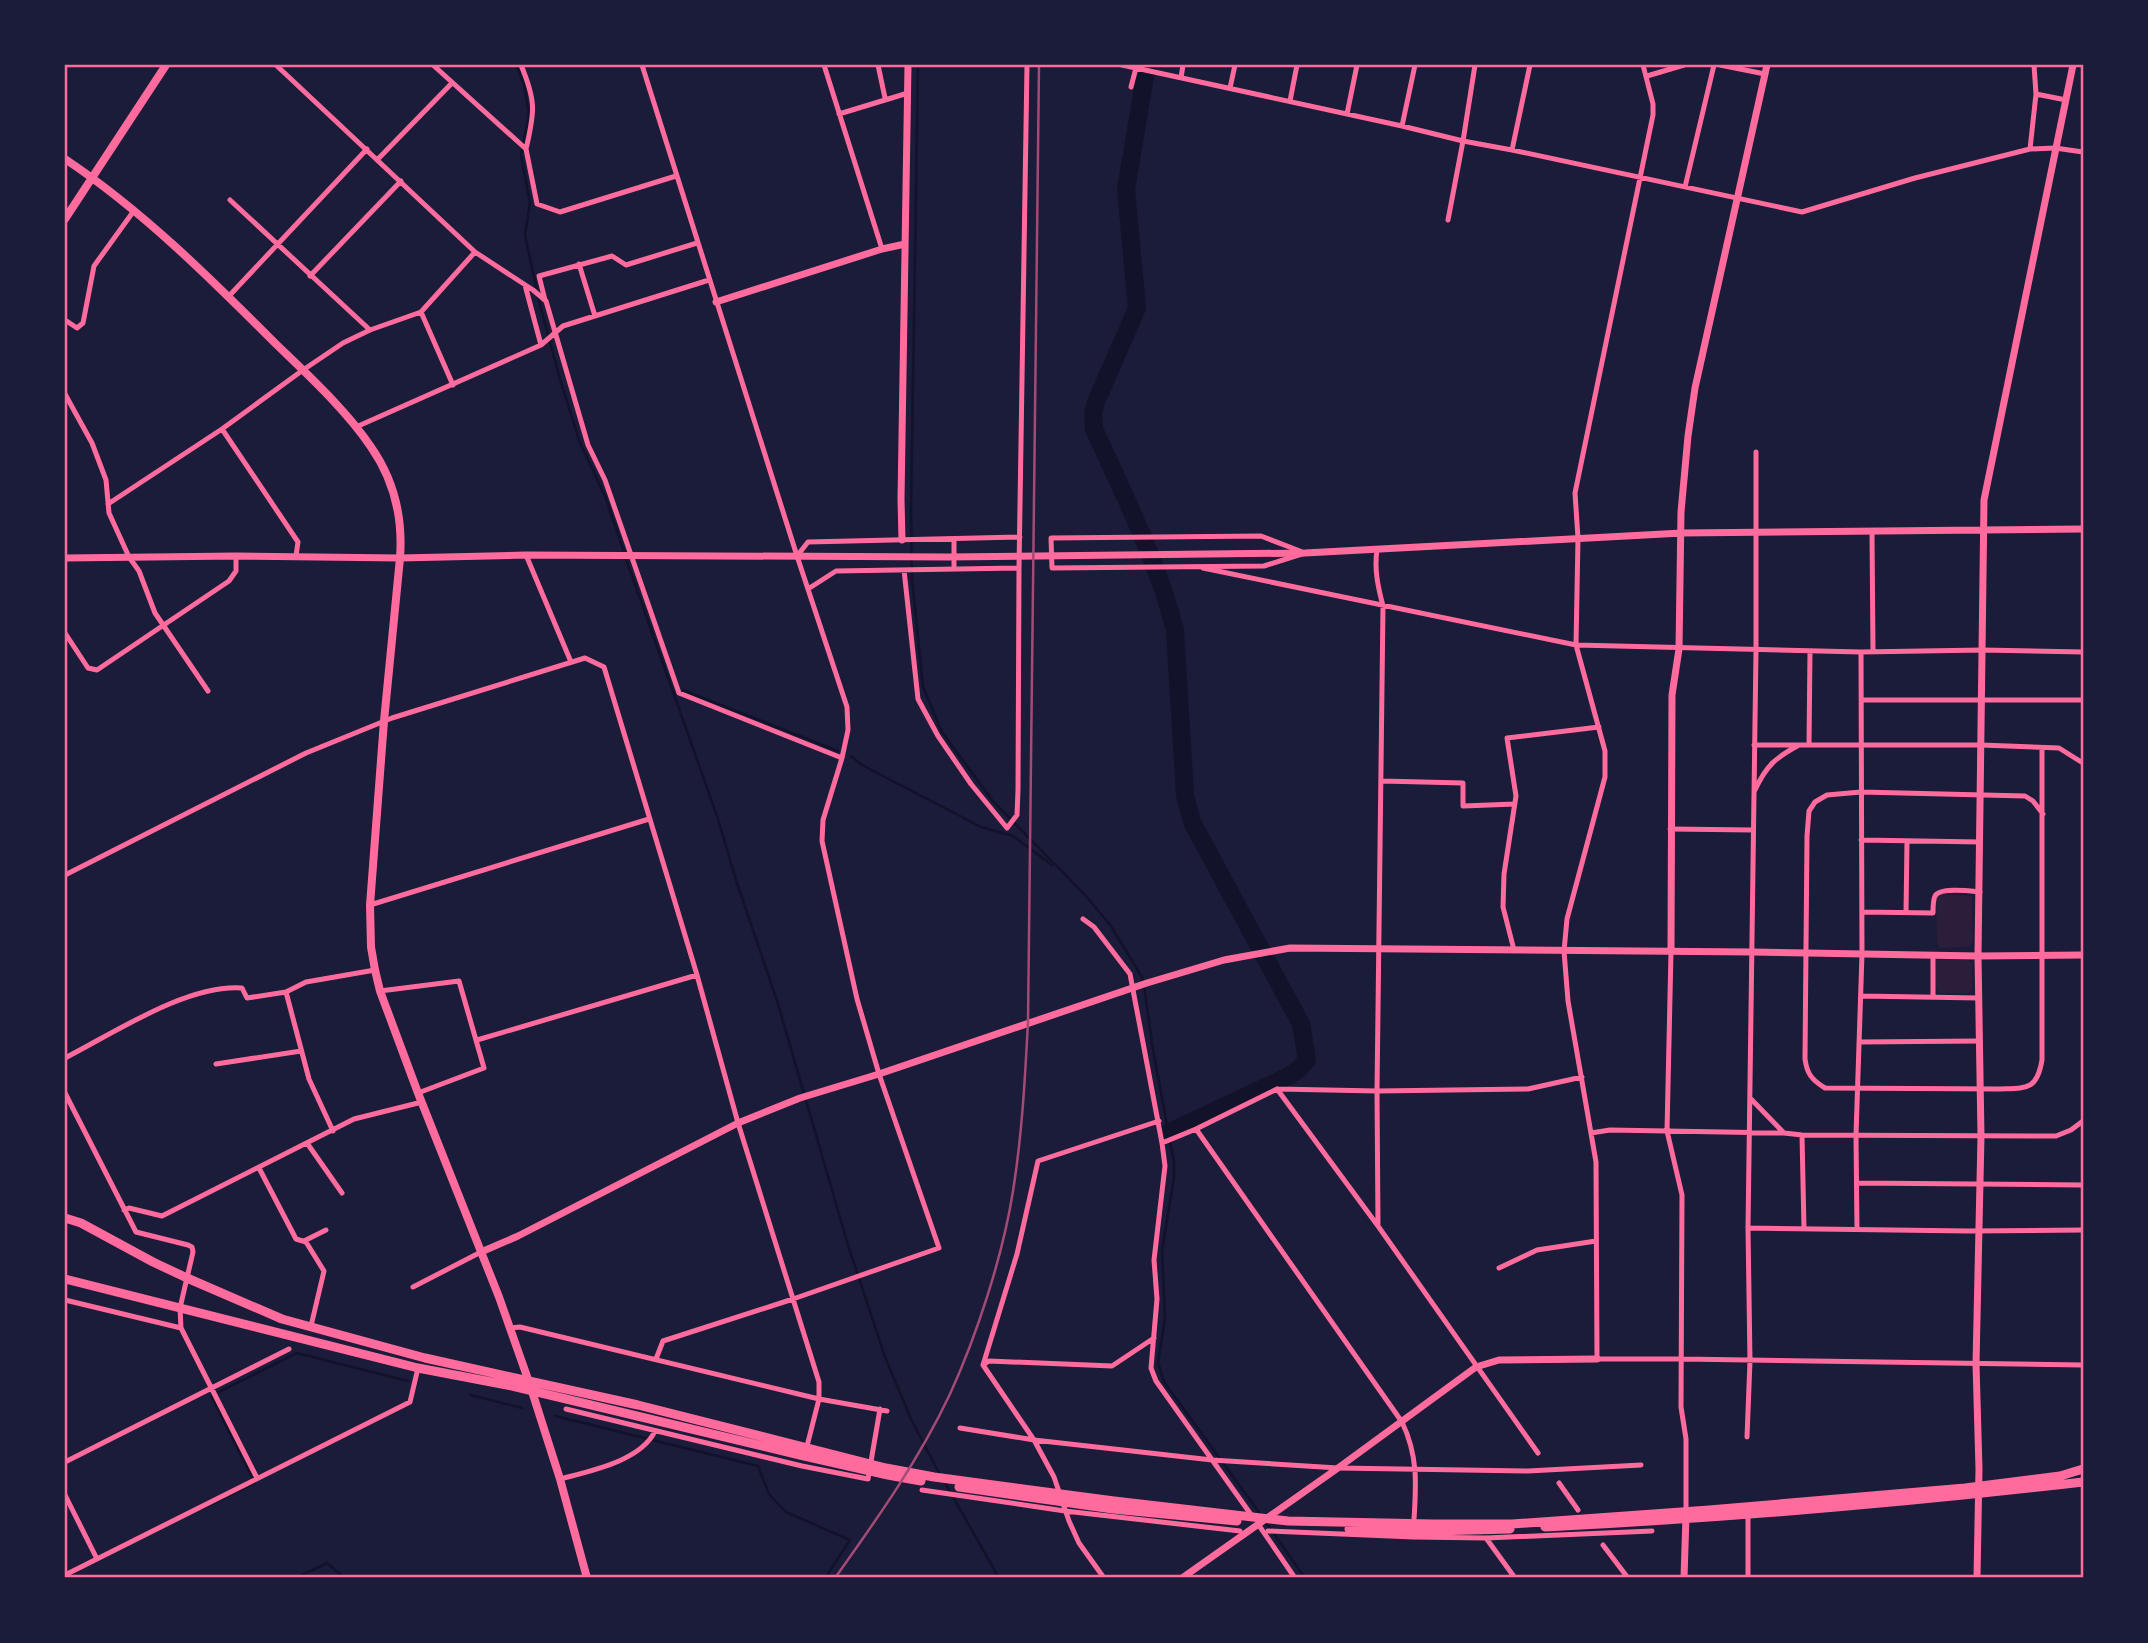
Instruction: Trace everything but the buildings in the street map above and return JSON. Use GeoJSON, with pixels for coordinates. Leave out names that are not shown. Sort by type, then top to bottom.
{"type":"FeatureCollection","features":[{"type":"Feature","properties":{"kind":"main road"},"geometry":{"type":"LineString","coordinates":[[65,219],[166,65]]}},
{"type":"Feature","properties":{"kind":"main road"},"geometry":{"type":"LineString","coordinates":[[65,159],[92,177],[134,212],[229,296],[303,370],[372,448],[399,509],[402,536],[370,905],[371,947],[375,970],[380,991],[510,1328],[560,1479],[587,1578]]}},
{"type":"Feature","properties":{"kind":"main road"},"geometry":{"type":"LineString","coordinates":[[65,1219],[81,1223],[153,1262],[282,1319],[530,1386],[637,1410],[888,1475],[1113,1508],[1288,1527],[1483,1531],[2083,1482]]}},
{"type":"Feature","properties":{"kind":"main road"},"geometry":{"type":"LineString","coordinates":[[65,1279],[418,1368],[530,1386]]}},
{"type":"Feature","properties":{"kind":"main road"},"geometry":{"type":"LineString","coordinates":[[1979,1490],[2060,1476],[2083,1469]]}},
{"type":"Feature","properties":{"kind":"street"},"geometry":{"type":"LineString","coordinates":[[276,65],[475,252],[543,299]]}},
{"type":"Feature","properties":{"kind":"street"},"geometry":{"type":"LineString","coordinates":[[433,65],[526,149]]}},
{"type":"Feature","properties":{"kind":"street"},"geometry":{"type":"LineString","coordinates":[[521,65],[532,90],[534,117],[526,149],[537,204],[560,212],[677,176]]}},
{"type":"Feature","properties":{"kind":"street"},"geometry":{"type":"LineString","coordinates":[[645,65],[709,280],[847,707],[848,730],[823,820],[822,841],[857,999],[879,1074],[939,1248],[663,1341],[656,1359]]}},
{"type":"Feature","properties":{"kind":"street"},"geometry":{"type":"LineString","coordinates":[[824,65],[882,249]]}},
{"type":"Feature","properties":{"kind":"street"},"geometry":{"type":"LineString","coordinates":[[878,65],[885,98]]}},
{"type":"Feature","properties":{"kind":"street"},"geometry":{"type":"LineString","coordinates":[[903,540],[901,499],[908,65]]}},
{"type":"Feature","properties":{"kind":"street"},"geometry":{"type":"LineString","coordinates":[[904,570],[918,699],[937,736],[1007,828],[1017,815],[1027,65]]}},
{"type":"Feature","properties":{"kind":"street"},"geometry":{"type":"LineString","coordinates":[[1122,65],[1802,212],[1915,178],[2029,149],[2055,148],[2083,152]]}},
{"type":"Feature","properties":{"kind":"street"},"geometry":{"type":"LineString","coordinates":[[1181,78],[1183,65]]}},
{"type":"Feature","properties":{"kind":"street"},"geometry":{"type":"LineString","coordinates":[[1230,88],[1236,65]]}},
{"type":"Feature","properties":{"kind":"street"},"geometry":{"type":"LineString","coordinates":[[1290,101],[1297,65]]}},
{"type":"Feature","properties":{"kind":"street"},"geometry":{"type":"LineString","coordinates":[[1347,114],[1357,65]]}},
{"type":"Feature","properties":{"kind":"street"},"geometry":{"type":"LineString","coordinates":[[1402,126],[1415,65]]}},
{"type":"Feature","properties":{"kind":"street"},"geometry":{"type":"LineString","coordinates":[[1447,220],[1464,141],[1475,65]]}},
{"type":"Feature","properties":{"kind":"street"},"geometry":{"type":"LineString","coordinates":[[1512,150],[1530,65]]}},
{"type":"Feature","properties":{"kind":"street"},"geometry":{"type":"LineString","coordinates":[[1597,1359],[1596,1162],[1568,1001],[1564,951],[1567,919],[1605,777],[1605,751],[1576,645],[1575,493],[1653,115],[1653,104],[1643,65]]}},
{"type":"Feature","properties":{"kind":"street"},"geometry":{"type":"LineString","coordinates":[[1647,76],[1684,65]]}},
{"type":"Feature","properties":{"kind":"street"},"geometry":{"type":"LineString","coordinates":[[1685,187],[1717,65],[1765,74]]}},
{"type":"Feature","properties":{"kind":"street"},"geometry":{"type":"LineString","coordinates":[[1684,1578],[1686,1439],[1681,1407],[1682,1195],[1667,1131],[1672,695],[1679,649],[1681,512],[1695,388],[1768,65]]}},
{"type":"Feature","properties":{"kind":"street"},"geometry":{"type":"LineString","coordinates":[[2029,149],[2036,94],[2034,65]]}},
{"type":"Feature","properties":{"kind":"street"},"geometry":{"type":"LineString","coordinates":[[1977,1578],[1982,529],[1990,462],[2073,65]]}},
{"type":"Feature","properties":{"kind":"street"},"geometry":{"type":"LineString","coordinates":[[1131,87],[1136,68]]}},
{"type":"Feature","properties":{"kind":"street"},"geometry":{"type":"LineString","coordinates":[[378,159],[452,83]]}},
{"type":"Feature","properties":{"kind":"street"},"geometry":{"type":"LineString","coordinates":[[839,114],[908,93]]}},
{"type":"Feature","properties":{"kind":"street"},"geometry":{"type":"LineString","coordinates":[[2036,94],[2066,100]]}},
{"type":"Feature","properties":{"kind":"street"},"geometry":{"type":"LineString","coordinates":[[229,296],[367,149]]}},
{"type":"Feature","properties":{"kind":"street"},"geometry":{"type":"LineString","coordinates":[[310,276],[401,181]]}},
{"type":"Feature","properties":{"kind":"street"},"geometry":{"type":"LineString","coordinates":[[230,200],[370,330]]}},
{"type":"Feature","properties":{"kind":"street"},"geometry":{"type":"LineString","coordinates":[[65,320],[77,328],[83,323],[94,266],[134,212]]}},
{"type":"Feature","properties":{"kind":"street"},"geometry":{"type":"LineString","coordinates":[[698,243],[626,265],[612,256],[539,275],[553,336],[588,445],[605,480],[679,693],[842,758]]}},
{"type":"Feature","properties":{"kind":"street"},"geometry":{"type":"LineString","coordinates":[[716,302],[905,244]]}},
{"type":"Feature","properties":{"kind":"street"},"geometry":{"type":"LineString","coordinates":[[107,504],[222,429],[343,343],[370,330],[421,312],[475,252]]}},
{"type":"Feature","properties":{"kind":"street"},"geometry":{"type":"LineString","coordinates":[[579,264],[595,316]]}},
{"type":"Feature","properties":{"kind":"street"},"geometry":{"type":"LineString","coordinates":[[356,427],[543,343],[563,326],[709,280]]}},
{"type":"Feature","properties":{"kind":"street"},"geometry":{"type":"LineString","coordinates":[[525,285],[543,343]]}},
{"type":"Feature","properties":{"kind":"street"},"geometry":{"type":"LineString","coordinates":[[421,312],[453,385]]}},
{"type":"Feature","properties":{"kind":"street"},"geometry":{"type":"LineString","coordinates":[[65,394],[92,443],[106,480],[109,513],[129,557],[162,625],[208,691]]}},
{"type":"Feature","properties":{"kind":"street"},"geometry":{"type":"LineString","coordinates":[[222,429],[298,542],[296,556]]}},
{"type":"Feature","properties":{"kind":"street"},"geometry":{"type":"LineString","coordinates":[[1747,1437],[1750,1361],[1748,1228],[1756,452]]}},
{"type":"Feature","properties":{"kind":"street"},"geometry":{"type":"LineString","coordinates":[[65,558],[400,558],[526,555],[948,557],[1305,553],[1682,534],[2083,529]]}},
{"type":"Feature","properties":{"kind":"street"},"geometry":{"type":"LineString","coordinates":[[1872,532],[1873,652]]}},
{"type":"Feature","properties":{"kind":"street"},"geometry":{"type":"LineString","coordinates":[[1261,536],[1305,553],[1264,566],[1052,568],[1051,538],[1261,536]]}},
{"type":"Feature","properties":{"kind":"street"},"geometry":{"type":"LineString","coordinates":[[797,556],[808,542],[1020,537]]}},
{"type":"Feature","properties":{"kind":"street"},"geometry":{"type":"LineString","coordinates":[[954,538],[954,569]]}},
{"type":"Feature","properties":{"kind":"street"},"geometry":{"type":"LineString","coordinates":[[1377,550],[1375,563],[1383,606],[1378,1226]]}},
{"type":"Feature","properties":{"kind":"street"},"geometry":{"type":"LineString","coordinates":[[526,555],[571,662]]}},
{"type":"Feature","properties":{"kind":"street"},"geometry":{"type":"LineString","coordinates":[[65,633],[88,668],[97,670],[229,581],[236,570],[236,556]]}},
{"type":"Feature","properties":{"kind":"street"},"geometry":{"type":"LineString","coordinates":[[808,589],[836,571],[1019,568]]}},
{"type":"Feature","properties":{"kind":"street"},"geometry":{"type":"LineString","coordinates":[[1203,568],[1576,645],[1861,652],[2083,652]]}},
{"type":"Feature","properties":{"kind":"street"},"geometry":{"type":"LineString","coordinates":[[1809,745],[1810,651]]}},
{"type":"Feature","properties":{"kind":"street"},"geometry":{"type":"LineString","coordinates":[[1857,1230],[1856,1135],[1862,954],[1861,652]]}},
{"type":"Feature","properties":{"kind":"street"},"geometry":{"type":"LineString","coordinates":[[65,875],[306,753],[384,721],[585,658],[604,667],[697,975],[738,1123],[819,1382],[819,1399],[802,1466]]}},
{"type":"Feature","properties":{"kind":"street"},"geometry":{"type":"LineString","coordinates":[[1861,700],[2083,700]]}},
{"type":"Feature","properties":{"kind":"street"},"geometry":{"type":"LineString","coordinates":[[1514,950],[1503,907],[1504,874],[1516,796],[1507,738],[1599,727]]}},
{"type":"Feature","properties":{"kind":"street"},"geometry":{"type":"LineString","coordinates":[[1754,745],[1982,745],[2059,748],[2083,762]]}},
{"type":"Feature","properties":{"kind":"street"},"geometry":{"type":"LineString","coordinates":[[1753,793],[1764,771],[1779,755],[1799,745]]}},
{"type":"Feature","properties":{"kind":"street"},"geometry":{"type":"LineString","coordinates":[[2042,748],[2043,814],[2042,1060],[2039,1076],[2033,1084],[2020,1088],[1825,1088],[1812,1080],[1806,1070],[1807,836],[1809,811],[1815,802],[1827,795],[1861,792],[2025,796],[2033,801],[2043,814]]}},
{"type":"Feature","properties":{"kind":"street"},"geometry":{"type":"LineString","coordinates":[[1382,781],[1463,783],[1463,806],[1515,804]]}},
{"type":"Feature","properties":{"kind":"street"},"geometry":{"type":"LineString","coordinates":[[370,905],[649,818]]}},
{"type":"Feature","properties":{"kind":"street"},"geometry":{"type":"LineString","coordinates":[[1670,829],[1753,830]]}},
{"type":"Feature","properties":{"kind":"street"},"geometry":{"type":"LineString","coordinates":[[1861,840],[1980,842]]}},
{"type":"Feature","properties":{"kind":"street"},"geometry":{"type":"LineString","coordinates":[[1906,913],[1907,841]]}},
{"type":"Feature","properties":{"kind":"street"},"geometry":{"type":"LineString","coordinates":[[1862,912],[1933,913],[1934,897],[1938,892],[1980,892]]}},
{"type":"Feature","properties":{"kind":"street"},"geometry":{"type":"LineString","coordinates":[[1083,919],[1094,927],[1125,965],[1136,986],[1164,1142],[1165,1166],[1154,1260],[1157,1300],[1151,1368],[1156,1381],[1295,1578]]}},
{"type":"Feature","properties":{"kind":"street"},"geometry":{"type":"LineString","coordinates":[[413,1287],[738,1123],[800,1098],[879,1074],[1147,982],[1254,954],[1290,948],[1380,948],[2083,955]]}},
{"type":"Feature","properties":{"kind":"street"},"geometry":{"type":"LineString","coordinates":[[1933,955],[1933,997]]}},
{"type":"Feature","properties":{"kind":"street"},"geometry":{"type":"LineString","coordinates":[[65,1058],[187,997],[227,986],[243,988],[247,998],[286,992],[306,982],[375,970]]}},
{"type":"Feature","properties":{"kind":"street"},"geometry":{"type":"LineString","coordinates":[[477,1040],[697,975]]}},
{"type":"Feature","properties":{"kind":"street"},"geometry":{"type":"LineString","coordinates":[[124,1210],[129,1208],[162,1216],[354,1119],[420,1097],[484,1068],[459,981],[380,991]]}},
{"type":"Feature","properties":{"kind":"street"},"geometry":{"type":"LineString","coordinates":[[286,992],[309,1079],[333,1130]]}},
{"type":"Feature","properties":{"kind":"street"},"geometry":{"type":"LineString","coordinates":[[1861,996],[1979,998]]}},
{"type":"Feature","properties":{"kind":"street"},"geometry":{"type":"LineString","coordinates":[[1859,1042],[1979,1041]]}},
{"type":"Feature","properties":{"kind":"street"},"geometry":{"type":"LineString","coordinates":[[216,1064],[301,1051]]}},
{"type":"Feature","properties":{"kind":"street"},"geometry":{"type":"LineString","coordinates":[[1164,1142],[1278,1089],[1528,1089],[1582,1077]]}},
{"type":"Feature","properties":{"kind":"street"},"geometry":{"type":"LineString","coordinates":[[1278,1089],[1538,1453]]}},
{"type":"Feature","properties":{"kind":"street"},"geometry":{"type":"LineString","coordinates":[[65,1093],[136,1232],[192,1247],[180,1308],[181,1328],[257,1478]]}},
{"type":"Feature","properties":{"kind":"street"},"geometry":{"type":"LineString","coordinates":[[1751,1099],[1784,1133]]}},
{"type":"Feature","properties":{"kind":"street"},"geometry":{"type":"LineString","coordinates":[[983,1365],[1017,1254],[1038,1161],[1159,1121]]}},
{"type":"Feature","properties":{"kind":"street"},"geometry":{"type":"LineString","coordinates":[[1591,1133],[1610,1130],[1802,1135],[2056,1136],[2083,1121]]}},
{"type":"Feature","properties":{"kind":"street"},"geometry":{"type":"LineString","coordinates":[[1196,1129],[1402,1422],[1411,1441],[1416,1470],[1413,1537]]}},
{"type":"Feature","properties":{"kind":"street"},"geometry":{"type":"LineString","coordinates":[[1802,1135],[1804,1229]]}},
{"type":"Feature","properties":{"kind":"street"},"geometry":{"type":"LineString","coordinates":[[307,1143],[342,1193]]}},
{"type":"Feature","properties":{"kind":"street"},"geometry":{"type":"LineString","coordinates":[[259,1168],[296,1238],[304,1241],[324,1272],[311,1326]]}},
{"type":"Feature","properties":{"kind":"street"},"geometry":{"type":"LineString","coordinates":[[1857,1183],[2083,1185]]}},
{"type":"Feature","properties":{"kind":"street"},"geometry":{"type":"LineString","coordinates":[[1748,1228],[2083,1230]]}},
{"type":"Feature","properties":{"kind":"street"},"geometry":{"type":"LineString","coordinates":[[304,1241],[326,1230]]}},
{"type":"Feature","properties":{"kind":"street"},"geometry":{"type":"LineString","coordinates":[[1499,1268],[1537,1250],[1596,1241]]}},
{"type":"Feature","properties":{"kind":"street"},"geometry":{"type":"LineString","coordinates":[[65,1300],[181,1328]]}},
{"type":"Feature","properties":{"kind":"street"},"geometry":{"type":"LineString","coordinates":[[510,1328],[520,1327],[819,1399],[887,1411]]}},
{"type":"Feature","properties":{"kind":"street"},"geometry":{"type":"LineString","coordinates":[[983,1365],[989,1361],[1112,1366],[1154,1338]]}},
{"type":"Feature","properties":{"kind":"street"},"geometry":{"type":"LineString","coordinates":[[65,1462],[289,1349]]}},
{"type":"Feature","properties":{"kind":"street"},"geometry":{"type":"LineString","coordinates":[[1182,1578],[1476,1367],[1499,1360],[1682,1359],[2083,1365]]}},
{"type":"Feature","properties":{"kind":"street"},"geometry":{"type":"LineString","coordinates":[[983,1365],[1034,1440],[1054,1477],[1079,1542],[1104,1578]]}},
{"type":"Feature","properties":{"kind":"street"},"geometry":{"type":"LineString","coordinates":[[65,1576],[410,1402],[418,1368]]}},
{"type":"Feature","properties":{"kind":"street"},"geometry":{"type":"LineString","coordinates":[[566,1409],[802,1466],[868,1479],[880,1409]]}},
{"type":"Feature","properties":{"kind":"street"},"geometry":{"type":"LineString","coordinates":[[960,1428],[1034,1440],[1212,1460],[1338,1468],[1528,1471],[1641,1465]]}},
{"type":"Feature","properties":{"kind":"street"},"geometry":{"type":"LineString","coordinates":[[560,1479],[626,1458],[647,1443],[655,1431]]}},
{"type":"Feature","properties":{"kind":"street"},"geometry":{"type":"LineString","coordinates":[[1559,1483],[1578,1510]]}},
{"type":"Feature","properties":{"kind":"street"},"geometry":{"type":"LineString","coordinates":[[922,1490],[1065,1511],[1240,1531]]}},
{"type":"Feature","properties":{"kind":"street"},"geometry":{"type":"LineString","coordinates":[[65,1495],[97,1559]]}},
{"type":"Feature","properties":{"kind":"street"},"geometry":{"type":"LineString","coordinates":[[1748,1510],[1748,1578]]}},
{"type":"Feature","properties":{"kind":"street"},"geometry":{"type":"LineString","coordinates":[[1268,1531],[1486,1538],[1652,1531]]}},
{"type":"Feature","properties":{"kind":"street"},"geometry":{"type":"LineString","coordinates":[[1486,1538],[1515,1578]]}},
{"type":"Feature","properties":{"kind":"street"},"geometry":{"type":"LineString","coordinates":[[1603,1545],[1628,1578]]}},
{"type":"Feature","properties":{"kind":"shaded area"},"geometry":{"type":"Polygon","coordinates":[[[1942,894],[1972,896],[1973,942],[1968,947],[1940,948],[1937,943],[1936,898],[1942,894]]]}},
{"type":"Feature","properties":{"kind":"shaded area"},"geometry":{"type":"Polygon","coordinates":[[[1966,959],[1972,963],[1972,990],[1967,994],[1939,993],[1935,988],[1936,960],[1966,959]]]}},
{"type":"Feature","properties":{"kind":"waterway"},"geometry":{"type":"LineString","coordinates":[[516,65],[524,84],[529,115],[521,155],[530,203],[525,235],[537,291]]}},
{"type":"Feature","properties":{"kind":"waterway"},"geometry":{"type":"LineString","coordinates":[[918,65],[911,509],[912,579],[923,687],[942,732],[992,800],[1085,895],[1111,926],[1143,979],[1174,1162],[1162,1251],[1165,1318],[1158,1363],[1164,1382],[1261,1515]]}},
{"type":"Feature","properties":{"kind":"waterway"},"geometry":{"type":"LineString","coordinates":[[1147,65],[1126,189],[1137,308],[1096,402],[1093,413],[1094,429],[1150,553],[1175,630],[1185,795],[1192,822],[1301,1024],[1307,1060],[1289,1076],[1168,1133]]}},
{"type":"Feature","properties":{"kind":"waterway"},"geometry":{"type":"LineString","coordinates":[[538,297],[580,443],[605,496],[624,552]]}},
{"type":"Feature","properties":{"kind":"waterway"},"geometry":{"type":"LineString","coordinates":[[626,559],[718,819],[778,1004],[848,1245],[885,1357],[911,1419],[940,1475]]}},
{"type":"Feature","properties":{"kind":"waterway"},"geometry":{"type":"LineString","coordinates":[[683,690],[838,751]]}},
{"type":"Feature","properties":{"kind":"waterway"},"geometry":{"type":"LineString","coordinates":[[851,756],[862,765],[981,827],[1013,836],[1052,865]]}},
{"type":"Feature","properties":{"kind":"waterway"},"geometry":{"type":"LineString","coordinates":[[202,1509],[255,1483],[211,1396],[297,1353],[408,1381]]}},
{"type":"Feature","properties":{"kind":"waterway"},"geometry":{"type":"LineString","coordinates":[[471,1395],[522,1408]]}},
{"type":"Feature","properties":{"kind":"waterway"},"geometry":{"type":"LineString","coordinates":[[555,1416],[758,1466],[769,1494],[786,1512],[850,1540],[825,1578]]}},
{"type":"Feature","properties":{"kind":"waterway"},"geometry":{"type":"LineString","coordinates":[[944,1481],[999,1578]]}},
{"type":"Feature","properties":{"kind":"waterway"},"geometry":{"type":"LineString","coordinates":[[1265,1521],[1305,1578]]}},
{"type":"Feature","properties":{"kind":"waterway"},"geometry":{"type":"LineString","coordinates":[[296,1578],[327,1563],[345,1578]]}},
{"type":"Feature","properties":{"kind":"waterway"},"geometry":{"type":"LineString","coordinates":[[65,1578],[77,1572]]}},
{"type":"Feature","properties":{"kind":"railway"},"geometry":{"type":"LineString","coordinates":[[835,1578],[911,1466],[950,1394],[970,1346],[996,1268],[1009,1216],[1016,1170],[1028,1022],[1039,65]]}}]}
